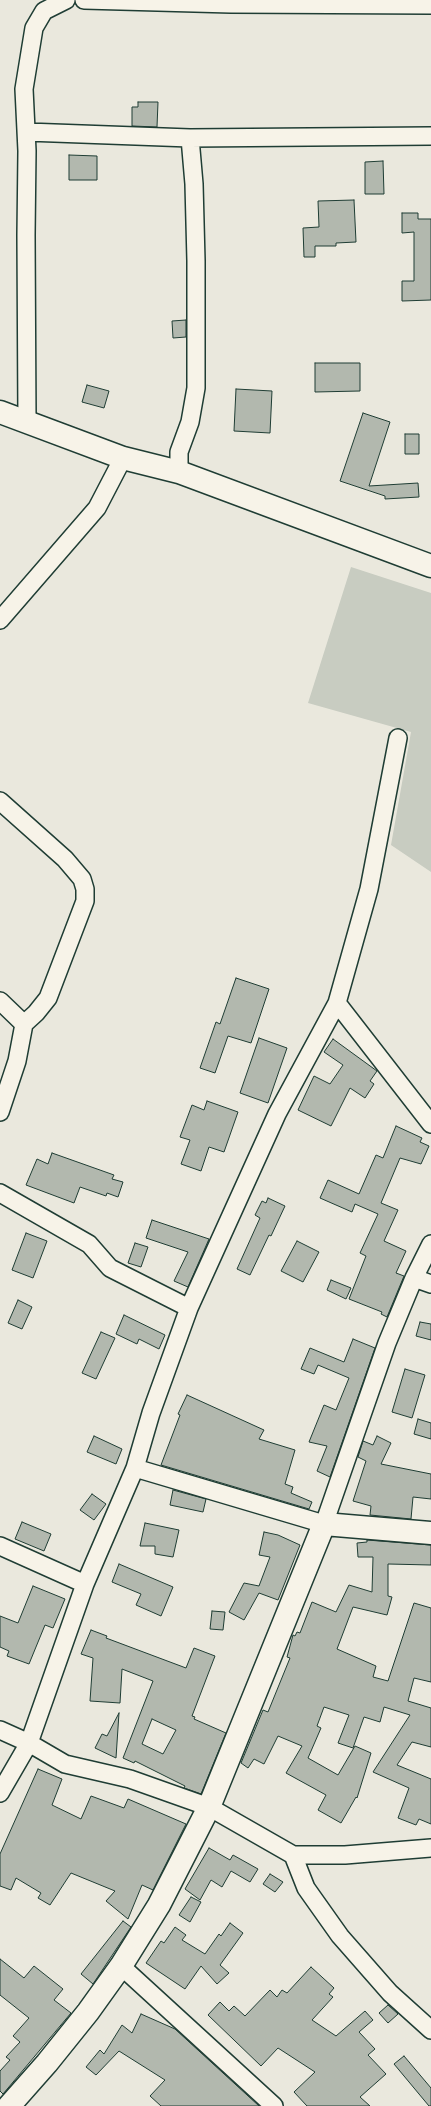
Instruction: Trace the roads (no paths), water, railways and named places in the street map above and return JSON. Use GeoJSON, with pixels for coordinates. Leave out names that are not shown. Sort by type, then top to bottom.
{"type":"FeatureCollection","features":[{"type":"Feature","properties":{"kind":"street"},"geometry":{"type":"LineString","coordinates":[[27,422],[27,132],[24,89],[34,28],[44,11],[66,0]]}},
{"type":"Feature","properties":{"kind":"street"},"geometry":{"type":"LineString","coordinates":[[84,0],[431,5]]}},
{"type":"Feature","properties":{"kind":"street"},"geometry":{"type":"LineString","coordinates":[[27,132],[190,138],[431,136]]}},
{"type":"Feature","properties":{"kind":"street"},"geometry":{"type":"LineString","coordinates":[[179,472],[179,452],[190,422],[196,388],[196,261],[194,184],[190,138]]}},
{"type":"Feature","properties":{"kind":"street"},"geometry":{"type":"LineString","coordinates":[[0,412],[123,458],[179,472],[431,566]]}},
{"type":"Feature","properties":{"kind":"street"},"geometry":{"type":"LineString","coordinates":[[0,620],[97,508],[123,458]]}},
{"type":"Feature","properties":{"kind":"street"},"geometry":{"type":"LineString","coordinates":[[0,1793],[29,1743],[85,1584],[135,1468],[151,1413],[189,1308],[278,1114],[337,1003],[369,889],[398,738]]}},
{"type":"Feature","properties":{"kind":"street"},"geometry":{"type":"LineString","coordinates":[[0,801],[65,859],[82,879],[85,889],[85,901],[48,998],[36,1013],[24,1024],[17,1061],[0,1112]]}},
{"type":"Feature","properties":{"kind":"street"},"geometry":{"type":"LineString","coordinates":[[0,1000],[24,1024]]}},
{"type":"Feature","properties":{"kind":"street"},"geometry":{"type":"LineString","coordinates":[[337,1003],[431,1124]]}},
{"type":"Feature","properties":{"kind":"street"},"geometry":{"type":"LineString","coordinates":[[0,1193],[89,1244],[110,1268],[189,1308]]}},
{"type":"Feature","properties":{"kind":"street"},"geometry":{"type":"LineString","coordinates":[[9,2106],[56,2052],[121,1966],[159,1905],[210,1807],[324,1524],[387,1343],[414,1278],[431,1244]]}},
{"type":"Feature","properties":{"kind":"street"},"geometry":{"type":"LineString","coordinates":[[414,1278],[431,1284]]}},
{"type":"Feature","properties":{"kind":"street"},"geometry":{"type":"LineString","coordinates":[[135,1468],[324,1524],[431,1533]]}},
{"type":"Feature","properties":{"kind":"street"},"geometry":{"type":"LineString","coordinates":[[0,1546],[85,1584]]}},
{"type":"Feature","properties":{"kind":"street"},"geometry":{"type":"LineString","coordinates":[[0,1730],[29,1743],[65,1764],[130,1779],[210,1807],[293,1855],[345,1855],[431,1848]]}},
{"type":"Feature","properties":{"kind":"street"},"geometry":{"type":"LineString","coordinates":[[293,1855],[306,1888],[340,1936],[390,1993],[431,2030]]}},
{"type":"Feature","properties":{"kind":"street"},"geometry":{"type":"LineString","coordinates":[[121,1966],[274,2106]]}}]}
